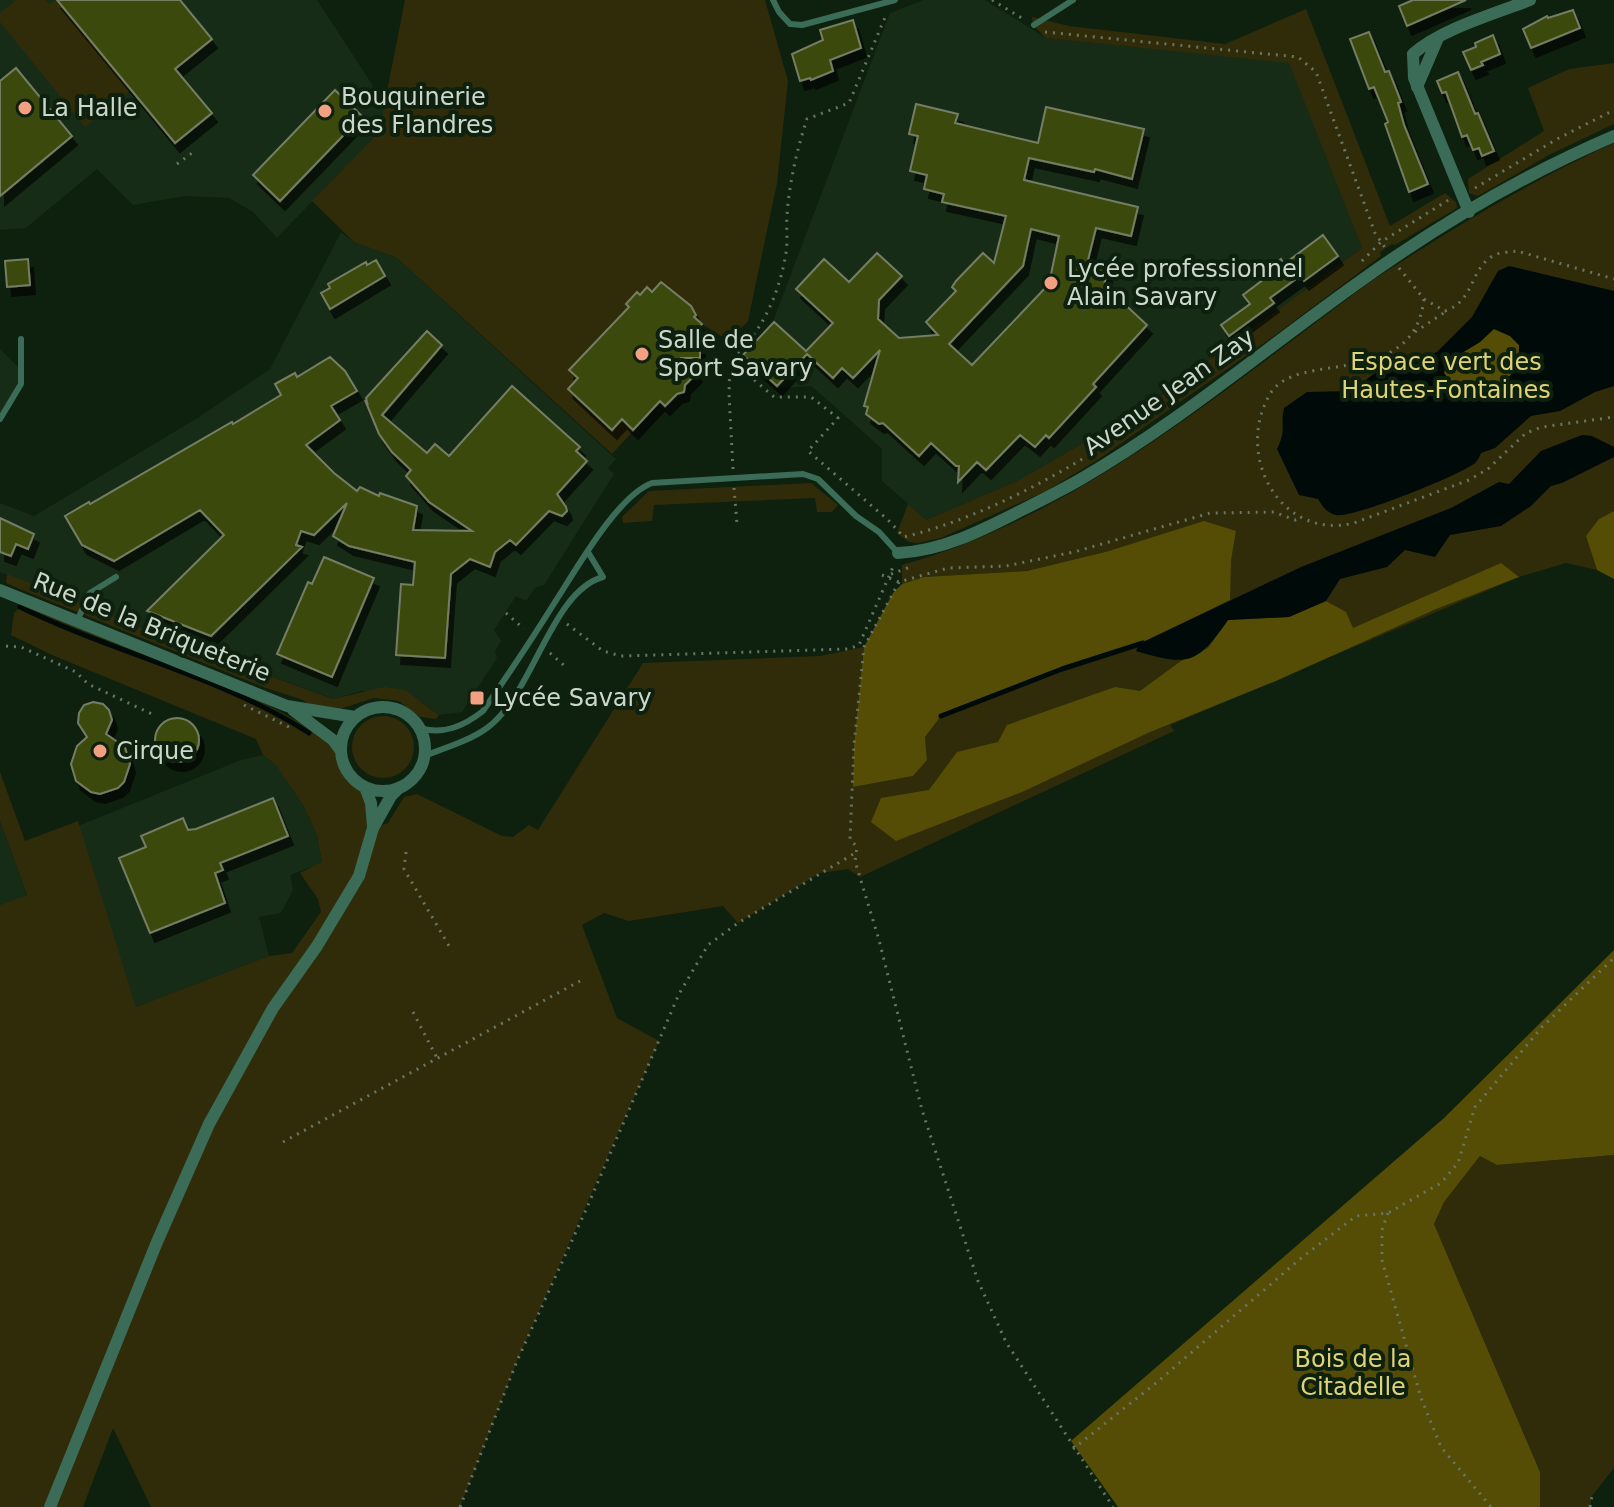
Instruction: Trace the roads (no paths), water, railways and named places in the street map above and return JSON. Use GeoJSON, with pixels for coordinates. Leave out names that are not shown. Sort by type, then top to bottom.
{"type":"FeatureCollection","features":[{"type":"Feature","properties":{"kind":"street"},"geometry":{"type":"LineString","coordinates":[[1469,212],[1417,87],[1438,38],[1530,0]]}},
{"type":"Feature","properties":{"kind":"street","name":"Avenue Jean Zay"},"geometry":{"type":"LineString","coordinates":[[898,553],[919,552],[950,543],[1081,480],[1218,386],[1393,258],[1575,153],[1614,136]]}},
{"type":"Feature","properties":{"kind":"street","name":"Rue de la Briqueterie"},"geometry":{"type":"LineString","coordinates":[[0,590],[287,706],[320,729],[341,751]]}},
{"type":"Feature","properties":{"kind":"street","name":"Rue de la Briqueterie"},"geometry":{"type":"LineString","coordinates":[[287,706],[355,717]]}},
{"type":"Feature","properties":{"kind":"street"},"geometry":{"type":"LineString","coordinates":[[50,1507],[157,1242],[209,1124],[273,1008],[337,915],[359,876],[373,828],[391,796],[414,777],[424,756],[425,746],[419,728],[407,714],[389,707],[371,708],[355,717],[344,733],[341,751],[350,775],[365,787],[383,790],[400,787]]}},
{"type":"Feature","properties":{"kind":"street"},"geometry":{"type":"LineString","coordinates":[[365,787],[371,803],[373,828]]}},
{"type":"Feature","properties":{"kind":"lane"},"geometry":{"type":"LineString","coordinates":[[773,0],[790,24],[802,25],[895,0]]}},
{"type":"Feature","properties":{"kind":"lane"},"geometry":{"type":"LineString","coordinates":[[1034,25],[1073,0]]}},
{"type":"Feature","properties":{"kind":"lane"},"geometry":{"type":"LineString","coordinates":[[0,419],[21,384],[21,339]]}},
{"type":"Feature","properties":{"kind":"lane"},"geometry":{"type":"LineString","coordinates":[[419,728],[452,729],[483,711],[588,552],[625,504],[642,487],[652,483],[803,474],[818,479],[856,516],[879,532],[898,553]]}},
{"type":"Feature","properties":{"kind":"lane"},"geometry":{"type":"LineString","coordinates":[[424,756],[487,728],[502,714],[579,590],[590,580],[603,577],[588,552]]}},
{"type":"Feature","properties":{"kind":"lane"},"geometry":{"type":"LineString","coordinates":[[77,621],[90,593],[116,577]]}},
{"type":"Feature","properties":{"kind":"waterway"},"geometry":{"type":"LineString","coordinates":[[20,607],[240,696],[309,733]]}},
{"type":"Feature","properties":{"kind":"waterway"},"geometry":{"type":"LineString","coordinates":[[941,716],[1062,669],[1143,643]]}},
{"type":"Feature","properties":{"kind":"place","name":"La Halle"},"geometry":{"type":"Point","coordinates":[25,108]}},
{"type":"Feature","properties":{"kind":"place","name":"Bouquinerie des Flandres"},"geometry":{"type":"Point","coordinates":[325,111]}},
{"type":"Feature","properties":{"kind":"place","name":"Lycée professionnel Alain Savary"},"geometry":{"type":"Point","coordinates":[1051,283]}},
{"type":"Feature","properties":{"kind":"place","name":"Salle de Sport Savary"},"geometry":{"type":"Point","coordinates":[642,354]}},
{"type":"Feature","properties":{"kind":"place","name":"Lycée Savary"},"geometry":{"type":"Point","coordinates":[477,698]}},
{"type":"Feature","properties":{"kind":"place","name":"Cirque"},"geometry":{"type":"Point","coordinates":[100,751]}},
{"type":"Feature","properties":{"kind":"park label","name":"Espace vert des Hautes-Fontaines"},"geometry":{"type":"Point","coordinates":[1446,376]}},
{"type":"Feature","properties":{"kind":"park label","name":"Bois de la Citadelle"},"geometry":{"type":"Point","coordinates":[1353,1373]}}]}
